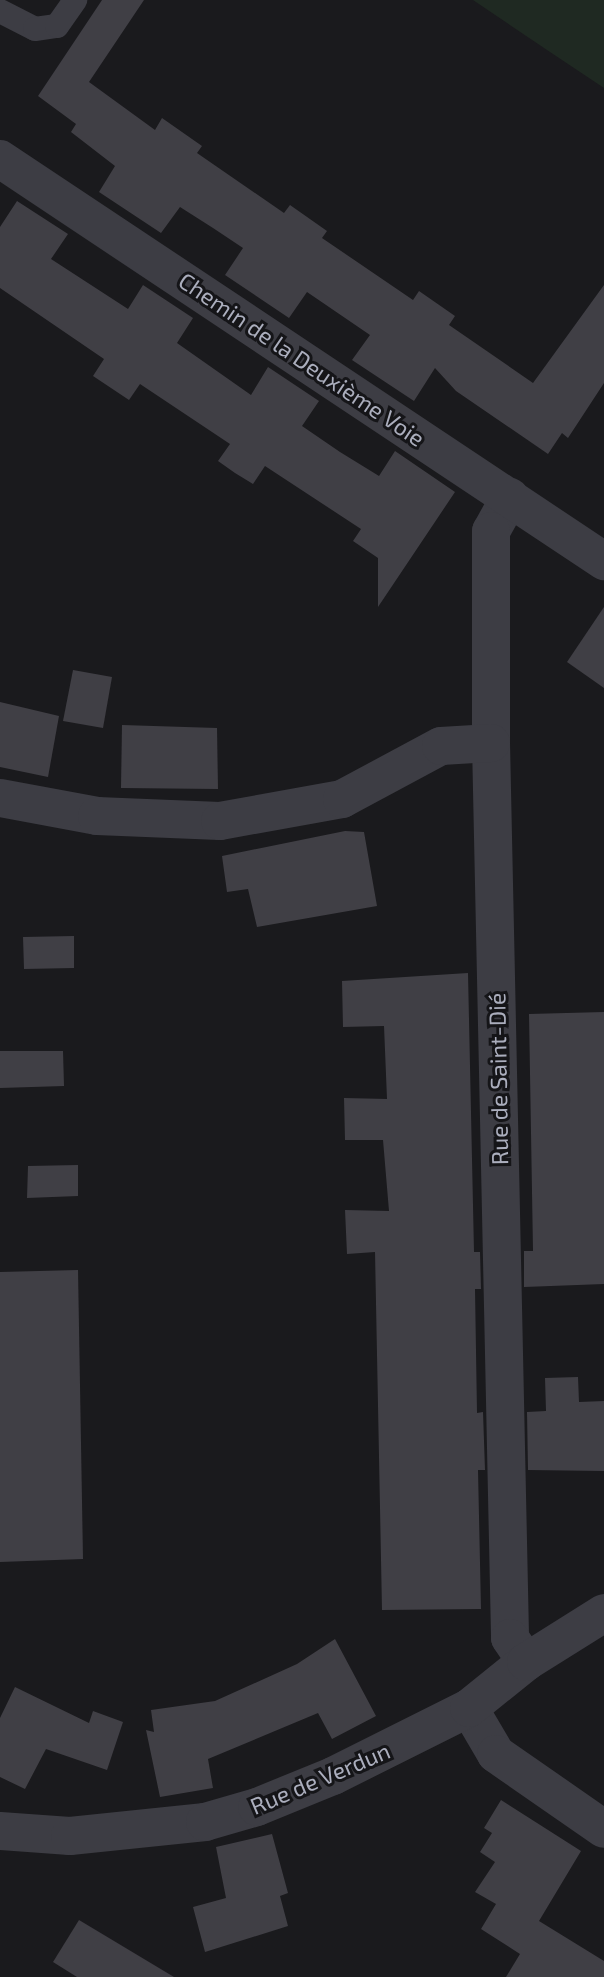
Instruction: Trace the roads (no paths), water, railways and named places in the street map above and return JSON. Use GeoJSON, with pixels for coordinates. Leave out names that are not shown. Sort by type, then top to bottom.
{"type":"FeatureCollection","features":[{"type":"Feature","properties":{"kind":"street","name":"Chemin de la Deuxième Voie"},"geometry":{"type":"LineString","coordinates":[[0,159],[604,561]]}},
{"type":"Feature","properties":{"kind":"street","name":"Rue de Saint-Dié"},"geometry":{"type":"LineString","coordinates":[[510,497],[491,531],[491,743],[510,1638],[526,1662]]}},
{"type":"Feature","properties":{"kind":"street"},"geometry":{"type":"LineString","coordinates":[[0,797],[97,816],[220,821],[342,799],[441,746],[491,743]]}},
{"type":"Feature","properties":{"kind":"street","name":"Rue de Verdun"},"geometry":{"type":"LineString","coordinates":[[2,1837],[70,1836],[205,1822],[333,1776],[469,1708],[526,1662],[604,1613]]}},
{"type":"Feature","properties":{"kind":"street"},"geometry":{"type":"LineString","coordinates":[[469,1708],[496,1754],[604,1829]]}},
{"type":"Feature","properties":{"kind":"lane"},"geometry":{"type":"LineString","coordinates":[[0,11],[35,29],[57,26],[75,0]]}}]}
